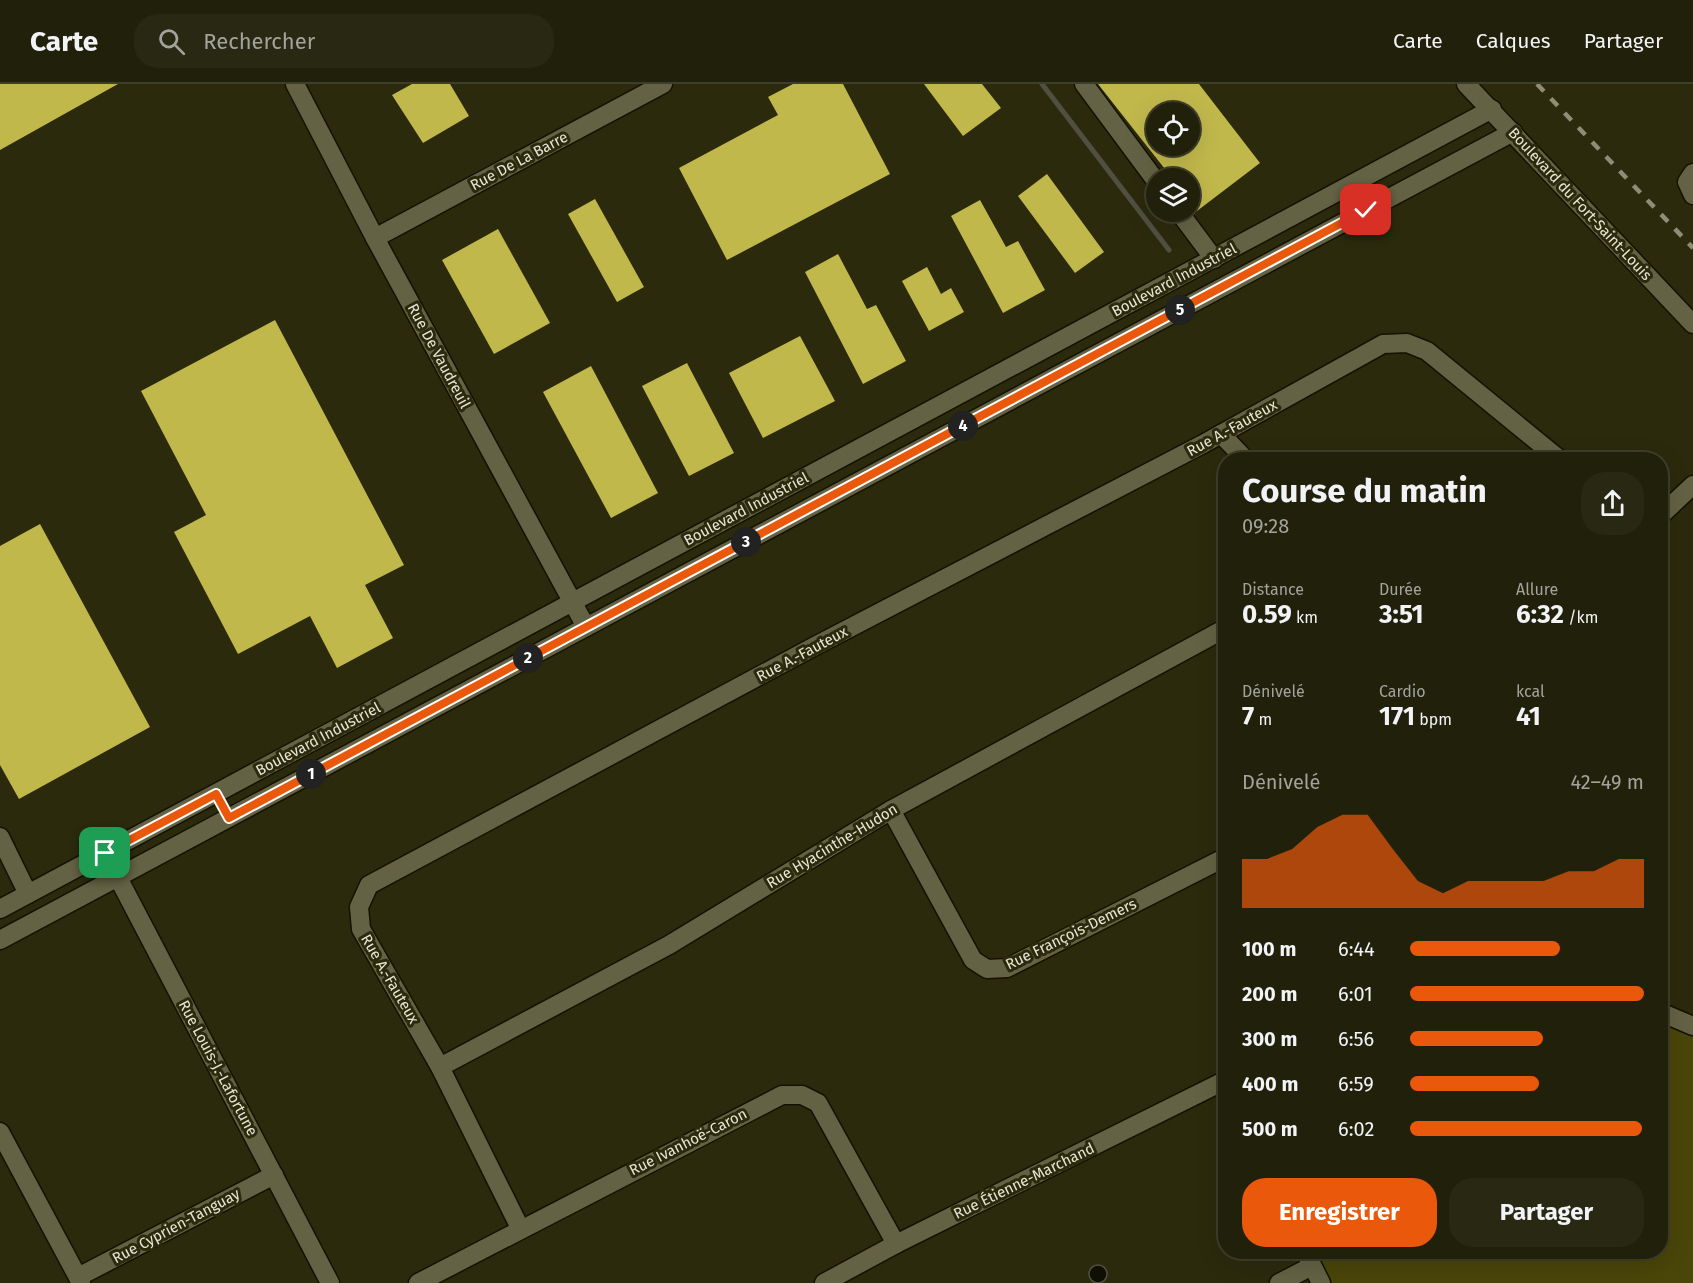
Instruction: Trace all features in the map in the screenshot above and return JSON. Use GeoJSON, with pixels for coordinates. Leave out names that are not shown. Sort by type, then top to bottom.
{"type":"FeatureCollection","features":[{"type":"Feature","properties":{"kind":"street","name":"Rue De Vaudreuil"},"geometry":{"type":"LineString","coordinates":[[296,84],[375,238],[586,627]]}},
{"type":"Feature","properties":{"kind":"street","name":"Rue De La Barre"},"geometry":{"type":"LineString","coordinates":[[375,238],[663,84]]}},
{"type":"Feature","properties":{"kind":"street"},"geometry":{"type":"LineString","coordinates":[[1084,84],[1146,168]]}},
{"type":"Feature","properties":{"kind":"street","name":"Boulevard du Fort-Saint-Louis"},"geometry":{"type":"LineString","coordinates":[[1466,84],[1693,324]]}},
{"type":"Feature","properties":{"kind":"street","name":"Boulevard Industriel"},"geometry":{"type":"LineString","coordinates":[[0,909],[1492,109]]}},
{"type":"Feature","properties":{"kind":"street","name":"Boulevard Industriel"},"geometry":{"type":"LineString","coordinates":[[0,940],[1513,132]]}},
{"type":"Feature","properties":{"kind":"street"},"geometry":{"type":"LineString","coordinates":[[1693,173],[1687,182],[1693,195]]}},
{"type":"Feature","properties":{"kind":"street"},"geometry":{"type":"LineString","coordinates":[[1185,222],[1209,261],[1219,289]]}},
{"type":"Feature","properties":{"kind":"street"},"geometry":{"type":"LineString","coordinates":[[1143,297],[1156,322]]}},
{"type":"Feature","properties":{"kind":"street","name":"Rue A.-Fauteux"},"geometry":{"type":"LineString","coordinates":[[520,1228],[440,1066],[361,930],[359,907],[369,885],[815,646],[1221,434],[1383,344],[1407,342],[1427,351],[1550,452]]}},
{"type":"Feature","properties":{"kind":"street"},"geometry":{"type":"LineString","coordinates":[[1009,369],[1022,394]]}},
{"type":"Feature","properties":{"kind":"street"},"geometry":{"type":"LineString","coordinates":[[1221,434],[1238,452]]}},
{"type":"Feature","properties":{"kind":"street"},"geometry":{"type":"LineString","coordinates":[[869,443],[880,470]]}},
{"type":"Feature","properties":{"kind":"street"},"geometry":{"type":"LineString","coordinates":[[1668,508],[1693,485]]}},
{"type":"Feature","properties":{"kind":"street"},"geometry":{"type":"LineString","coordinates":[[774,494],[787,520]]}},
{"type":"Feature","properties":{"kind":"street"},"geometry":{"type":"LineString","coordinates":[[715,526],[727,552]]}},
{"type":"Feature","properties":{"kind":"street","name":"Rue Hyacinthe-Hudon"},"geometry":{"type":"LineString","coordinates":[[440,1066],[669,945],[891,810],[1218,632]]}},
{"type":"Feature","properties":{"kind":"street"},"geometry":{"type":"LineString","coordinates":[[216,794],[229,818]]}},
{"type":"Feature","properties":{"kind":"street","name":"Rue François-Demers"},"geometry":{"type":"LineString","coordinates":[[891,810],[973,960],[987,969],[1007,968],[1218,861]]}},
{"type":"Feature","properties":{"kind":"street"},"geometry":{"type":"LineString","coordinates":[[3,849],[28,894]]}},
{"type":"Feature","properties":{"kind":"street","name":"Rue Louis-J.-Lafortune"},"geometry":{"type":"LineString","coordinates":[[105,853],[330,1283]]}},
{"type":"Feature","properties":{"kind":"street"},"geometry":{"type":"LineString","coordinates":[[1668,1015],[1693,1026]]}},
{"type":"Feature","properties":{"kind":"street","name":"Rue Étienne-Marchand"},"geometry":{"type":"LineString","coordinates":[[824,1283],[896,1244],[1218,1087]]}},
{"type":"Feature","properties":{"kind":"street","name":"Rue Ivanhoë-Caron"},"geometry":{"type":"LineString","coordinates":[[418,1283],[520,1228],[782,1095],[802,1095],[818,1103],[896,1244]]}},
{"type":"Feature","properties":{"kind":"street"},"geometry":{"type":"LineString","coordinates":[[0,1132],[80,1280]]}},
{"type":"Feature","properties":{"kind":"street","name":"Rue Cyprien-Tanguay"},"geometry":{"type":"LineString","coordinates":[[80,1280],[274,1175]]}},
{"type":"Feature","properties":{"kind":"street"},"geometry":{"type":"LineString","coordinates":[[1279,1283],[1308,1259]]}},
{"type":"Feature","properties":{"kind":"street"},"geometry":{"type":"LineString","coordinates":[[1309,1259],[1321,1283]]}},
{"type":"Feature","properties":{"kind":"shaded area"},"geometry":{"type":"Polygon","coordinates":[[[1668,1015],[1693,1026],[1693,1283],[1321,1283],[1309,1259],[1668,1259],[1668,1015]]]}},
{"type":"Feature","properties":{"kind":"shaded area"},"geometry":{"type":"Polygon","coordinates":[[[1098,1265],[1104,1268],[1107,1274],[1104,1280],[1098,1283],[1092,1280],[1089,1274],[1092,1268],[1098,1265]]]}},
{"type":"Feature","properties":{"kind":"building"},"geometry":{"type":"Polygon","coordinates":[[[0,84],[118,84],[0,150],[0,84]]]}},
{"type":"Feature","properties":{"kind":"building"},"geometry":{"type":"Polygon","coordinates":[[[412,84],[450,84],[469,116],[423,143],[392,95],[412,84]]]}},
{"type":"Feature","properties":{"kind":"building"},"geometry":{"type":"Polygon","coordinates":[[[793,84],[843,84],[890,174],[727,260],[679,168],[778,115],[768,97],[793,84]]]}},
{"type":"Feature","properties":{"kind":"building"},"geometry":{"type":"Polygon","coordinates":[[[924,84],[982,84],[1001,108],[963,136],[924,84]]]}},
{"type":"Feature","properties":{"kind":"building"},"geometry":{"type":"Polygon","coordinates":[[[1098,84],[1199,84],[1260,163],[1200,209],[1200,168],[1164,168],[1155,156],[1200,156],[1200,102],[1146,102],[1146,145],[1098,84]]]}},
{"type":"Feature","properties":{"kind":"building"},"geometry":{"type":"Polygon","coordinates":[[[1047,174],[1104,252],[1075,273],[1018,196],[1047,174]]]}},
{"type":"Feature","properties":{"kind":"building"},"geometry":{"type":"Polygon","coordinates":[[[595,199],[644,287],[617,302],[568,214],[595,199]]]}},
{"type":"Feature","properties":{"kind":"building"},"geometry":{"type":"Polygon","coordinates":[[[980,200],[1006,247],[1018,241],[1045,290],[1003,313],[951,216],[980,200]]]}},
{"type":"Feature","properties":{"kind":"building"},"geometry":{"type":"Polygon","coordinates":[[[498,229],[550,323],[494,354],[442,260],[498,229]]]}},
{"type":"Feature","properties":{"kind":"building"},"geometry":{"type":"Polygon","coordinates":[[[838,254],[867,309],[876,305],[906,361],[863,384],[805,272],[838,254]]]}},
{"type":"Feature","properties":{"kind":"building"},"geometry":{"type":"Polygon","coordinates":[[[927,267],[941,294],[951,288],[964,312],[929,331],[902,281],[927,267]]]}},
{"type":"Feature","properties":{"kind":"building"},"geometry":{"type":"Polygon","coordinates":[[[275,320],[404,565],[365,585],[393,638],[337,668],[310,616],[238,654],[174,532],[206,515],[141,391],[275,320]]]}},
{"type":"Feature","properties":{"kind":"building"},"geometry":{"type":"Polygon","coordinates":[[[800,336],[835,401],[763,438],[729,373],[800,336]]]}},
{"type":"Feature","properties":{"kind":"building"},"geometry":{"type":"Polygon","coordinates":[[[687,363],[734,453],[689,476],[642,386],[687,363]]]}},
{"type":"Feature","properties":{"kind":"building"},"geometry":{"type":"Polygon","coordinates":[[[591,366],[658,493],[611,518],[543,392],[591,366]]]}},
{"type":"Feature","properties":{"kind":"building"},"geometry":{"type":"Polygon","coordinates":[[[40,524],[150,727],[19,799],[0,765],[0,546],[40,524]]]}},
{"type":"Feature","properties":{"kind":"waterway"},"geometry":{"type":"LineString","coordinates":[[1042,84],[1169,250]]}},
{"type":"Feature","properties":{"kind":"railway"},"geometry":{"type":"LineString","coordinates":[[1537,84],[1693,248]]}},
{"type":"Feature","properties":{"kind":"route"},"geometry":{"type":"LineString","coordinates":[[105,853],[216,794],[229,818],[1366,210]]}}]}
